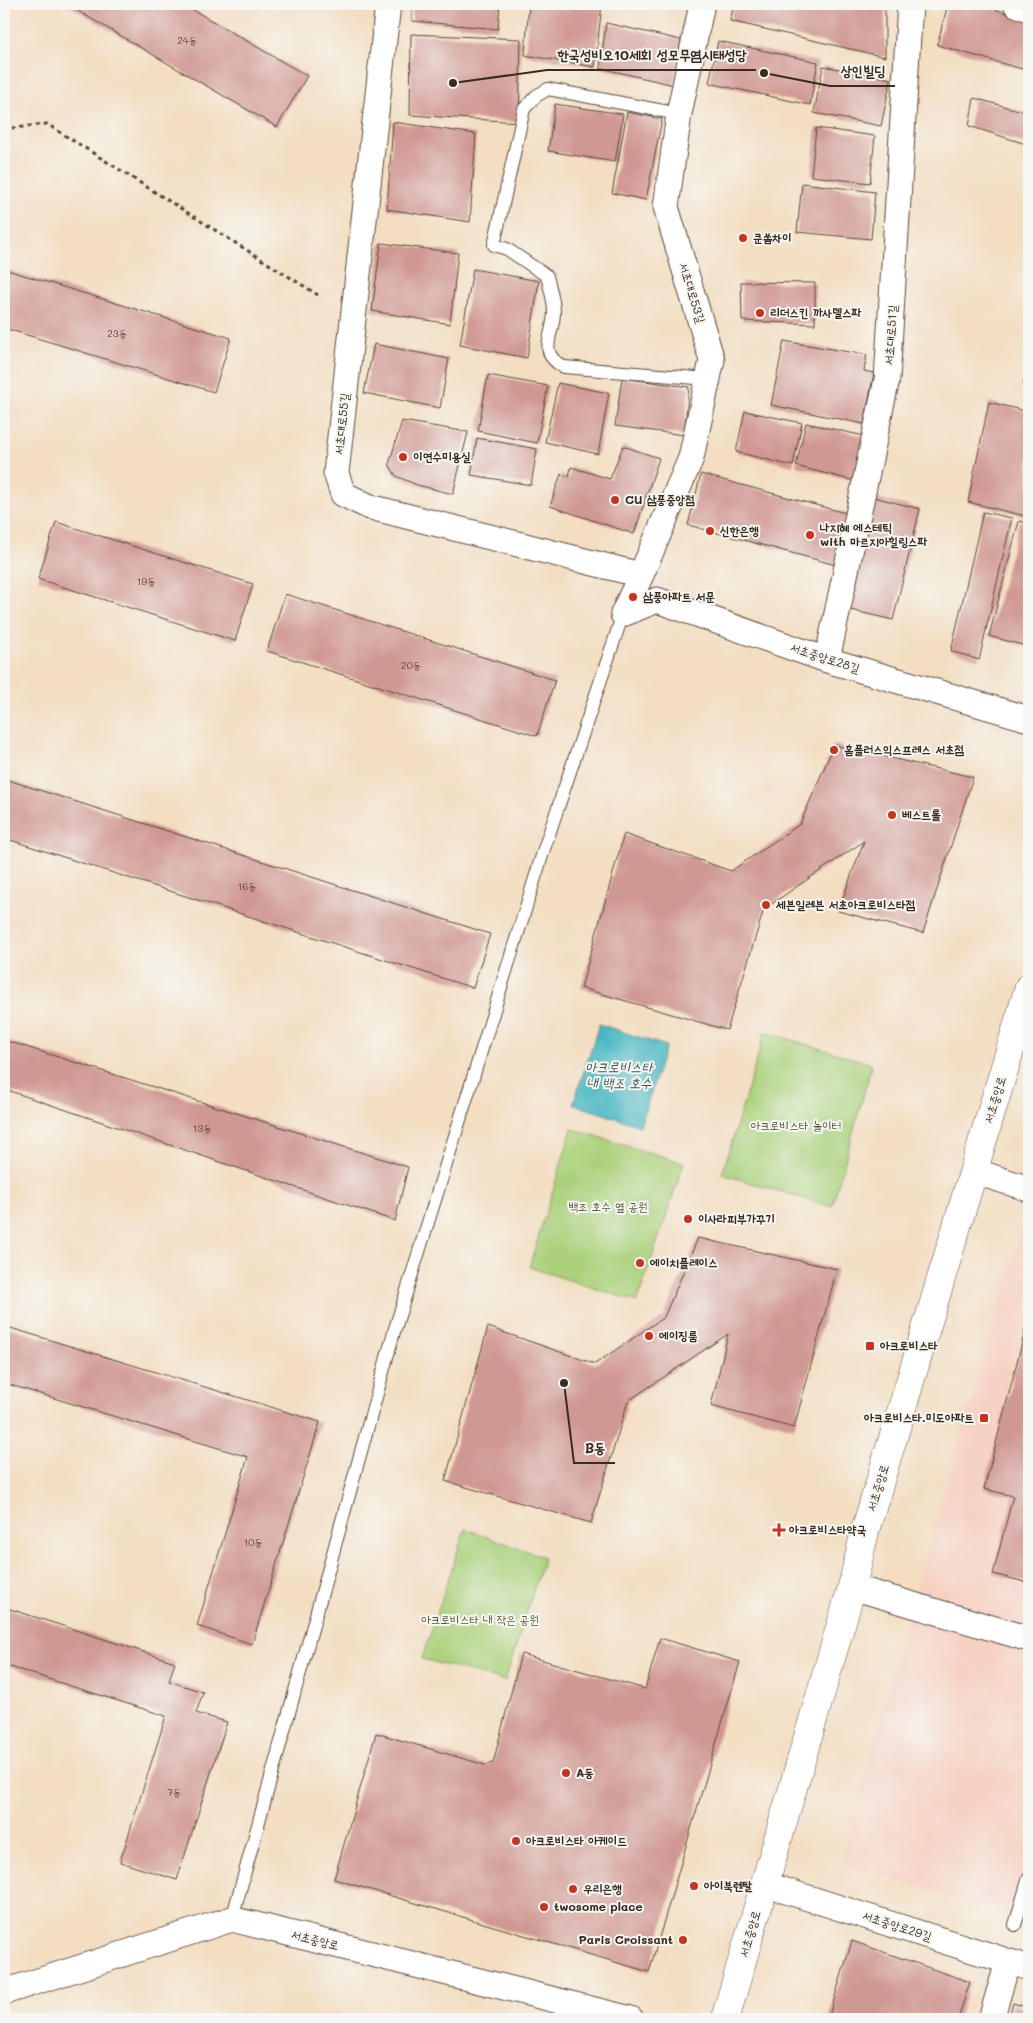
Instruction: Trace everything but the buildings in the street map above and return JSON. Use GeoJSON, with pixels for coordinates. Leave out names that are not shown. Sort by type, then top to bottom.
{"type":"FeatureCollection","features":[{"type":"Feature","properties":{"kind":"main road","name":"서초중앙로"},"geometry":{"type":"LineString","coordinates":[[725,2019],[852,1587],[865,1531],[1029,987]]}},
{"type":"Feature","properties":{"kind":"street","name":"서초대로55길"},"geometry":{"type":"LineString","coordinates":[[388,4],[336,472],[343,494],[370,507],[641,575]]}},
{"type":"Feature","properties":{"kind":"street","name":"서초대로53길"},"geometry":{"type":"LineString","coordinates":[[641,575],[691,458],[712,360],[666,207],[679,114],[702,4]]}},
{"type":"Feature","properties":{"kind":"street","name":"서초대로51길"},"geometry":{"type":"LineString","coordinates":[[827,660],[888,379],[910,4]]}},
{"type":"Feature","properties":{"kind":"street"},"geometry":{"type":"LineString","coordinates":[[1016,4],[1029,9]]}},
{"type":"Feature","properties":{"kind":"street"},"geometry":{"type":"LineString","coordinates":[[623,614],[641,575]]}},
{"type":"Feature","properties":{"kind":"street","name":"서초중앙로28길"},"geometry":{"type":"LineString","coordinates":[[623,614],[657,600],[827,660],[1029,719]]}},
{"type":"Feature","properties":{"kind":"street"},"geometry":{"type":"LineString","coordinates":[[974,1171],[1029,1189]]}},
{"type":"Feature","properties":{"kind":"street"},"geometry":{"type":"LineString","coordinates":[[852,1587],[1029,1639]]}},
{"type":"Feature","properties":{"kind":"street","name":"서초중앙로29길"},"geometry":{"type":"LineString","coordinates":[[764,1884],[1019,1965]]}},
{"type":"Feature","properties":{"kind":"street"},"geometry":{"type":"LineString","coordinates":[[4,1992],[232,1919]]}},
{"type":"Feature","properties":{"kind":"street","name":"서초중앙로"},"geometry":{"type":"LineString","coordinates":[[232,1919],[631,2019]]}},
{"type":"Feature","properties":{"kind":"street"},"geometry":{"type":"LineString","coordinates":[[991,2019],[1019,1965]]}},
{"type":"Feature","properties":{"kind":"lane"},"geometry":{"type":"LineString","coordinates":[[679,114],[548,89],[536,96],[524,109],[494,245],[507,249],[547,276],[554,312],[547,346],[550,355],[556,363],[564,367],[708,379]]}},
{"type":"Feature","properties":{"kind":"lane"},"geometry":{"type":"LineString","coordinates":[[232,1919],[394,1332],[544,849],[623,614]]}},
{"type":"Feature","properties":{"kind":"lane"},"geometry":{"type":"LineString","coordinates":[[1015,1925],[1029,1877]]}},
{"type":"Feature","properties":{"kind":"path"},"geometry":{"type":"LineString","coordinates":[[4,128],[47,124],[318,295]]}},
{"type":"Feature","properties":{"kind":"shaded area"},"geometry":{"type":"Polygon","coordinates":[[[1029,1202],[1029,1921],[840,1863],[922,1567],[1029,1202]]]}},
{"type":"Feature","properties":{"kind":"green space","name":"아크로비스타 놀이터"},"geometry":{"type":"Polygon","coordinates":[[[765,1032],[872,1064],[832,1207],[722,1174],[765,1032]]]}},
{"type":"Feature","properties":{"kind":"green space","name":"백조 호수 옆 공원"},"geometry":{"type":"Polygon","coordinates":[[[572,1129],[684,1163],[637,1302],[529,1267],[572,1129]]]}},
{"type":"Feature","properties":{"kind":"green space","name":"아크로비스타 내 작은 공원"},"geometry":{"type":"Polygon","coordinates":[[[465,1529],[544,1557],[505,1681],[422,1659],[465,1529]]]}},
{"type":"Feature","properties":{"kind":"water","name":"아크로비스타 내 백조 호수"},"geometry":{"type":"Polygon","coordinates":[[[599,1024],[666,1046],[640,1126],[573,1104],[599,1024]]]}},
{"type":"Feature","properties":{"kind":"place","name":"상인빌딩"},"geometry":{"type":"Point","coordinates":[764,73]}},
{"type":"Feature","properties":{"kind":"place","name":"한국성비오10세회 성모무염시태성당"},"geometry":{"type":"Point","coordinates":[453,83]}},
{"type":"Feature","properties":{"kind":"place","name":"쿤쏨차이"},"geometry":{"type":"Point","coordinates":[743,238]}},
{"type":"Feature","properties":{"kind":"place","name":"리더스킨 까사델스파"},"geometry":{"type":"Point","coordinates":[760,313]}},
{"type":"Feature","properties":{"kind":"place","name":"이연수미용실"},"geometry":{"type":"Point","coordinates":[403,457]}},
{"type":"Feature","properties":{"kind":"place","name":"CU 삼풍중앙점"},"geometry":{"type":"Point","coordinates":[615,500]}},
{"type":"Feature","properties":{"kind":"place","name":"신한은행"},"geometry":{"type":"Point","coordinates":[710,531]}},
{"type":"Feature","properties":{"kind":"place","name":"나지혜 에스테틱 with 마르지아힐링스파"},"geometry":{"type":"Point","coordinates":[810,535]}},
{"type":"Feature","properties":{"kind":"place","name":"삼풍아파트 서문"},"geometry":{"type":"Point","coordinates":[633,597]}},
{"type":"Feature","properties":{"kind":"place","name":"홈플러스익스프레스 서초점"},"geometry":{"type":"Point","coordinates":[834,750]}},
{"type":"Feature","properties":{"kind":"place","name":"베스트롤"},"geometry":{"type":"Point","coordinates":[892,815]}},
{"type":"Feature","properties":{"kind":"place","name":"세븐일레븐 서초아크로비스타점"},"geometry":{"type":"Point","coordinates":[766,905]}},
{"type":"Feature","properties":{"kind":"place","name":"이사라피부가꾸기"},"geometry":{"type":"Point","coordinates":[688,1219]}},
{"type":"Feature","properties":{"kind":"place","name":"에이치플레이스"},"geometry":{"type":"Point","coordinates":[640,1263]}},
{"type":"Feature","properties":{"kind":"place","name":"에이징룸"},"geometry":{"type":"Point","coordinates":[649,1336]}},
{"type":"Feature","properties":{"kind":"place","name":"아크로비스타"},"geometry":{"type":"Point","coordinates":[870,1346]}},
{"type":"Feature","properties":{"kind":"place","name":"B동"},"geometry":{"type":"Point","coordinates":[564,1383]}},
{"type":"Feature","properties":{"kind":"place","name":"아크로비스타.미도아파트"},"geometry":{"type":"Point","coordinates":[984,1418]}},
{"type":"Feature","properties":{"kind":"place","name":"아크로비스타약국"},"geometry":{"type":"Point","coordinates":[779,1530]}},
{"type":"Feature","properties":{"kind":"place","name":"A동"},"geometry":{"type":"Point","coordinates":[566,1773]}},
{"type":"Feature","properties":{"kind":"place","name":"아크로비스타 아케이드"},"geometry":{"type":"Point","coordinates":[516,1841]}},
{"type":"Feature","properties":{"kind":"place","name":"아이북렌탈"},"geometry":{"type":"Point","coordinates":[694,1886]}},
{"type":"Feature","properties":{"kind":"place","name":"우리은행"},"geometry":{"type":"Point","coordinates":[573,1889]}},
{"type":"Feature","properties":{"kind":"place","name":"twosome place"},"geometry":{"type":"Point","coordinates":[544,1907]}},
{"type":"Feature","properties":{"kind":"place","name":"Paris Croissant"},"geometry":{"type":"Point","coordinates":[683,1940]}}]}
